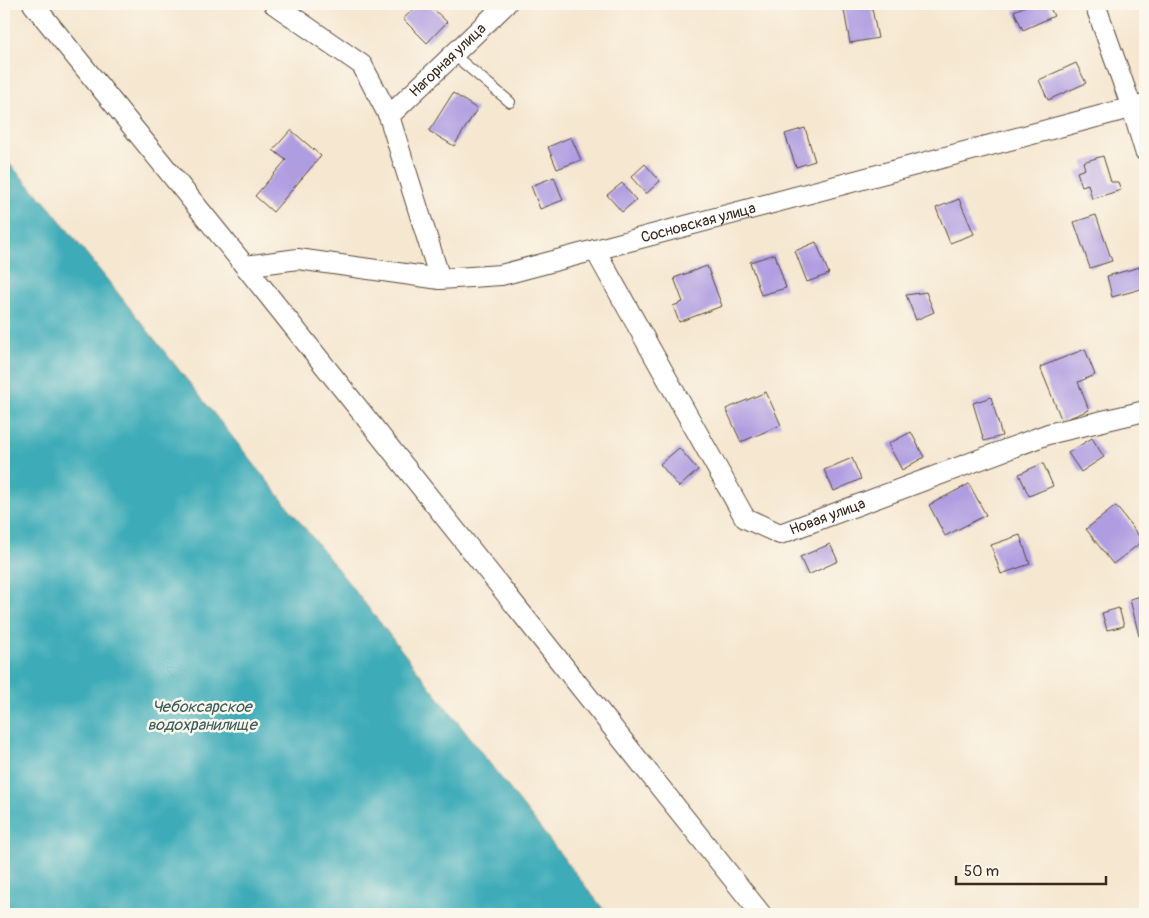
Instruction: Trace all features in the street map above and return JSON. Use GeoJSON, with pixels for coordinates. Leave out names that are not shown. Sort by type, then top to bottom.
{"type":"FeatureCollection","features":[{"type":"Feature","properties":{"kind":"street"},"geometry":{"type":"LineString","coordinates":[[33,4],[245,266],[761,914]]}},
{"type":"Feature","properties":{"kind":"street"},"geometry":{"type":"LineString","coordinates":[[274,4],[362,65],[389,116],[440,279]]}},
{"type":"Feature","properties":{"kind":"street","name":"Нагорная улица"},"geometry":{"type":"LineString","coordinates":[[389,116],[506,4]]}},
{"type":"Feature","properties":{"kind":"street"},"geometry":{"type":"LineString","coordinates":[[1095,4],[1139,106],[1145,151]]}},
{"type":"Feature","properties":{"kind":"street","name":"Сосновская улица"},"geometry":{"type":"LineString","coordinates":[[245,266],[298,259],[440,279],[501,275],[1139,106]]}},
{"type":"Feature","properties":{"kind":"street","name":"Новая улица"},"geometry":{"type":"LineString","coordinates":[[595,250],[745,518],[780,534],[1048,434],[1145,411]]}},
{"type":"Feature","properties":{"kind":"lane"},"geometry":{"type":"LineString","coordinates":[[454,55],[510,102]]}},
{"type":"Feature","properties":{"kind":"water","name":"Чебоксарское водохранилище"},"geometry":{"type":"Polygon","coordinates":[[[4,158],[50,208],[374,615],[607,914],[4,914],[4,158]]]}},
{"type":"Feature","properties":{"kind":"building"},"geometry":{"type":"Polygon","coordinates":[[[419,4],[428,4],[447,22],[427,43],[403,19],[419,4]]]}},
{"type":"Feature","properties":{"kind":"building"},"geometry":{"type":"Polygon","coordinates":[[[871,4],[878,38],[850,43],[843,5],[871,4]]]}},
{"type":"Feature","properties":{"kind":"building"},"geometry":{"type":"Polygon","coordinates":[[[1030,4],[1048,4],[1054,16],[1023,30],[1014,11],[1030,4]]]}},
{"type":"Feature","properties":{"kind":"building"},"geometry":{"type":"Polygon","coordinates":[[[1076,63],[1086,83],[1048,100],[1039,80],[1076,63]]]}},
{"type":"Feature","properties":{"kind":"building"},"geometry":{"type":"Polygon","coordinates":[[[453,93],[477,109],[454,146],[429,131],[453,93]]]}},
{"type":"Feature","properties":{"kind":"building"},"geometry":{"type":"Polygon","coordinates":[[[805,128],[815,161],[796,167],[785,134],[805,128]]]}},
{"type":"Feature","properties":{"kind":"building"},"geometry":{"type":"Polygon","coordinates":[[[291,130],[321,156],[273,212],[255,196],[286,160],[273,150],[291,130]]]}},
{"type":"Feature","properties":{"kind":"building"},"geometry":{"type":"Polygon","coordinates":[[[571,137],[581,160],[557,169],[548,147],[571,137]]]}},
{"type":"Feature","properties":{"kind":"building"},"geometry":{"type":"Polygon","coordinates":[[[1103,156],[1111,182],[1118,182],[1121,190],[1092,199],[1088,184],[1082,186],[1077,172],[1085,169],[1083,162],[1103,156]]]}},
{"type":"Feature","properties":{"kind":"building"},"geometry":{"type":"Polygon","coordinates":[[[645,164],[660,181],[646,194],[631,177],[645,164]]]}},
{"type":"Feature","properties":{"kind":"building"},"geometry":{"type":"Polygon","coordinates":[[[554,177],[563,200],[540,209],[531,186],[554,177]]]}},
{"type":"Feature","properties":{"kind":"building"},"geometry":{"type":"Polygon","coordinates":[[[622,183],[636,200],[622,212],[607,195],[622,183]]]}},
{"type":"Feature","properties":{"kind":"building"},"geometry":{"type":"Polygon","coordinates":[[[959,199],[974,234],[950,243],[936,208],[959,199]]]}},
{"type":"Feature","properties":{"kind":"building"},"geometry":{"type":"Polygon","coordinates":[[[1096,215],[1112,261],[1090,268],[1074,222],[1096,215]]]}},
{"type":"Feature","properties":{"kind":"building"},"geometry":{"type":"Polygon","coordinates":[[[816,242],[829,274],[807,282],[795,251],[816,242]]]}},
{"type":"Feature","properties":{"kind":"building"},"geometry":{"type":"Polygon","coordinates":[[[775,254],[786,288],[761,295],[750,262],[775,254]]]}},
{"type":"Feature","properties":{"kind":"building"},"geometry":{"type":"Polygon","coordinates":[[[707,266],[722,306],[679,322],[673,306],[683,302],[674,278],[707,266]]]}},
{"type":"Feature","properties":{"kind":"building"},"geometry":{"type":"Polygon","coordinates":[[[1140,267],[1145,288],[1112,297],[1107,276],[1140,267]]]}},
{"type":"Feature","properties":{"kind":"building"},"geometry":{"type":"Polygon","coordinates":[[[926,292],[934,312],[916,320],[906,295],[926,292]]]}},
{"type":"Feature","properties":{"kind":"building"},"geometry":{"type":"Polygon","coordinates":[[[1085,349],[1095,375],[1078,382],[1089,410],[1062,421],[1040,367],[1085,349]]]}},
{"type":"Feature","properties":{"kind":"building"},"geometry":{"type":"Polygon","coordinates":[[[766,392],[781,425],[741,442],[726,409],[766,392]]]}},
{"type":"Feature","properties":{"kind":"building"},"geometry":{"type":"Polygon","coordinates":[[[991,397],[1002,436],[984,441],[973,403],[991,397]]]}},
{"type":"Feature","properties":{"kind":"building"},"geometry":{"type":"Polygon","coordinates":[[[911,432],[924,457],[902,470],[888,444],[911,432]]]}},
{"type":"Feature","properties":{"kind":"building"},"geometry":{"type":"Polygon","coordinates":[[[1092,438],[1104,457],[1081,472],[1068,453],[1092,438]]]}},
{"type":"Feature","properties":{"kind":"building"},"geometry":{"type":"Polygon","coordinates":[[[679,448],[698,470],[679,487],[660,464],[679,448]]]}},
{"type":"Feature","properties":{"kind":"building"},"geometry":{"type":"Polygon","coordinates":[[[852,458],[861,479],[834,491],[824,470],[852,458]]]}},
{"type":"Feature","properties":{"kind":"building"},"geometry":{"type":"Polygon","coordinates":[[[1043,463],[1053,486],[1029,496],[1019,474],[1043,463]]]}},
{"type":"Feature","properties":{"kind":"building"},"geometry":{"type":"Polygon","coordinates":[[[969,484],[986,515],[945,536],[929,505],[969,484]]]}},
{"type":"Feature","properties":{"kind":"building"},"geometry":{"type":"Polygon","coordinates":[[[1116,506],[1143,541],[1113,564],[1086,529],[1116,506]]]}},
{"type":"Feature","properties":{"kind":"building"},"geometry":{"type":"Polygon","coordinates":[[[1020,535],[1030,564],[1001,574],[991,545],[1020,535]]]}},
{"type":"Feature","properties":{"kind":"building"},"geometry":{"type":"Polygon","coordinates":[[[830,544],[838,561],[808,575],[800,557],[830,544]]]}},
{"type":"Feature","properties":{"kind":"building"},"geometry":{"type":"Polygon","coordinates":[[[1145,595],[1145,634],[1139,636],[1130,599],[1145,595]]]}},
{"type":"Feature","properties":{"kind":"building"},"geometry":{"type":"Polygon","coordinates":[[[1119,608],[1124,626],[1107,630],[1102,613],[1119,608]]]}}]}
